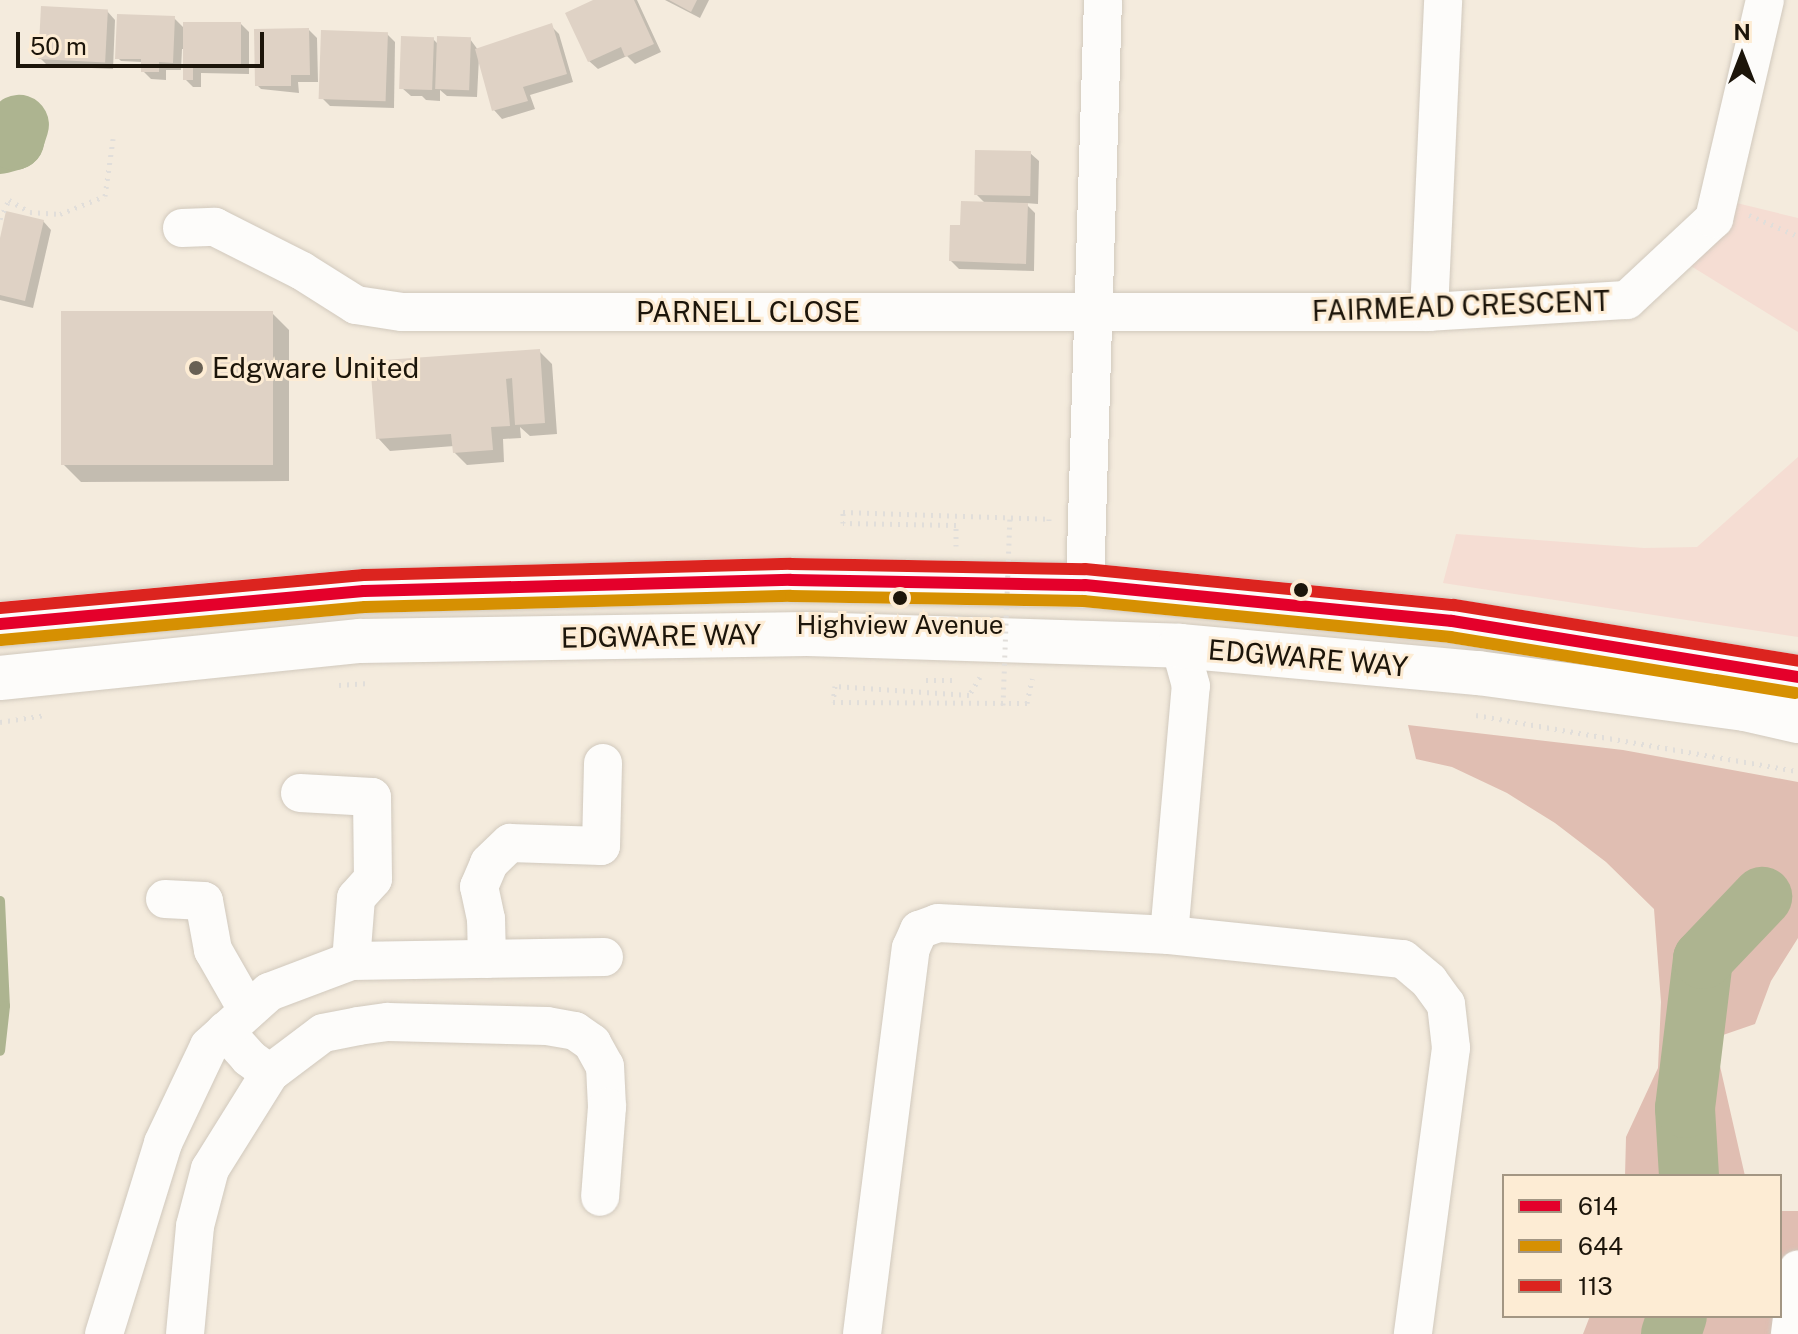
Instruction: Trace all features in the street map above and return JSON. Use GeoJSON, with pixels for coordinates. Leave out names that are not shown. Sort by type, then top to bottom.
{"type":"FeatureCollection","features":[{"type":"Feature","properties":{"kind":"highway","name":"EDGWARE WAY"},"geometry":{"type":"LineString","coordinates":[[0,624],[364,591],[791,580],[1085,585],[1452,621],[1798,677]]}},
{"type":"Feature","properties":{"kind":"highway","name":"EDGWARE WAY"},"geometry":{"type":"LineString","coordinates":[[0,678],[360,641],[807,634],[1180,646],[1478,673],[1745,709],[1798,721]]}},
{"type":"Feature","properties":{"kind":"street"},"geometry":{"type":"LineString","coordinates":[[1085,585],[1103,0]]}},
{"type":"Feature","properties":{"kind":"street"},"geometry":{"type":"LineString","coordinates":[[1429,312],[1443,0]]}},
{"type":"Feature","properties":{"kind":"street","name":"FAIRMEAD CRESCENT"},"geometry":{"type":"LineString","coordinates":[[1095,313],[1429,312],[1627,300],[1714,219],[1765,0]]}},
{"type":"Feature","properties":{"kind":"street","name":"PARNELL CLOSE"},"geometry":{"type":"LineString","coordinates":[[182,228],[215,227],[302,271],[356,305],[402,312],[1095,313]]}},
{"type":"Feature","properties":{"kind":"street"},"geometry":{"type":"LineString","coordinates":[[1169,935],[1191,686],[1180,646]]}},
{"type":"Feature","properties":{"kind":"street"},"geometry":{"type":"LineString","coordinates":[[487,959],[486,919],[479,887],[489,863],[510,843],[601,846],[603,763]]}},
{"type":"Feature","properties":{"kind":"street"},"geometry":{"type":"LineString","coordinates":[[300,793],[372,797],[373,879],[356,898],[351,961]]}},
{"type":"Feature","properties":{"kind":"street"},"geometry":{"type":"LineString","coordinates":[[165,899],[204,901],[213,950],[249,1058],[270,1073]]}},
{"type":"Feature","properties":{"kind":"street"},"geometry":{"type":"LineString","coordinates":[[862,1334],[911,948],[919,930],[938,923],[1169,935],[1403,959],[1429,981],[1446,1004],[1451,1048],[1413,1334]]}},
{"type":"Feature","properties":{"kind":"street"},"geometry":{"type":"LineString","coordinates":[[104,1334],[163,1143],[209,1046],[269,992],[351,961],[604,957]]}},
{"type":"Feature","properties":{"kind":"street"},"geometry":{"type":"LineString","coordinates":[[185,1334],[195,1226],[210,1169],[270,1073],[323,1033],[402,1022],[547,1026],[575,1031],[592,1043],[605,1066],[607,1107],[600,1197]]}},
{"type":"Feature","properties":{"kind":"street"},"geometry":{"type":"LineString","coordinates":[[1790,1334],[1798,1269]]}},
{"type":"Feature","properties":{"kind":"path"},"geometry":{"type":"LineString","coordinates":[[0,219],[9,200],[30,212],[60,214],[105,196],[113,139]]}},
{"type":"Feature","properties":{"kind":"path"},"geometry":{"type":"LineString","coordinates":[[1717,205],[1798,236]]}},
{"type":"Feature","properties":{"kind":"path"},"geometry":{"type":"LineString","coordinates":[[956,549],[956,525],[843,523],[843,512],[1049,519],[1048,530]]}},
{"type":"Feature","properties":{"kind":"path"},"geometry":{"type":"LineString","coordinates":[[1003,705],[1010,517]]}},
{"type":"Feature","properties":{"kind":"path"},"geometry":{"type":"LineString","coordinates":[[980,676],[969,695],[835,686],[833,702],[1027,703],[1032,676]]}},
{"type":"Feature","properties":{"kind":"path"},"geometry":{"type":"LineString","coordinates":[[916,679],[946,681],[980,676],[1048,677]]}},
{"type":"Feature","properties":{"kind":"path"},"geometry":{"type":"LineString","coordinates":[[333,686],[379,682]]}},
{"type":"Feature","properties":{"kind":"path"},"geometry":{"type":"LineString","coordinates":[[0,722],[54,714]]}},
{"type":"Feature","properties":{"kind":"path"},"geometry":{"type":"LineString","coordinates":[[1472,714],[1798,771]]}},
{"type":"Feature","properties":{"kind":"shaded area"},"geometry":{"type":"Polygon","coordinates":[[[1720,199],[1798,218],[1798,332],[1673,255],[1720,199]]]}},
{"type":"Feature","properties":{"kind":"shaded area"},"geometry":{"type":"Polygon","coordinates":[[[1798,457],[1798,637],[1443,583],[1456,534],[1644,548],[1697,547],[1798,457]]]}},
{"type":"Feature","properties":{"kind":"shaded area"},"geometry":{"type":"Polygon","coordinates":[[[1408,725],[1623,750],[1798,782],[1798,938],[1771,981],[1755,1024],[1723,1035],[1717,1053],[1745,1174],[1625,1174],[1626,1137],[1658,1068],[1661,1002],[1654,909],[1606,862],[1555,823],[1507,793],[1452,767],[1416,759],[1408,725]]]}},
{"type":"Feature","properties":{"kind":"shaded area"},"geometry":{"type":"Polygon","coordinates":[[[1782,1211],[1798,1211],[1798,1258],[1780,1334],[1583,1334],[1589,1318],[1782,1318],[1782,1211]]]}},
{"type":"Feature","properties":{"kind":"building"},"geometry":{"type":"Polygon","coordinates":[[[593,0],[634,0],[654,44],[625,57],[621,47],[588,62],[565,13],[593,0]]]}},
{"type":"Feature","properties":{"kind":"building"},"geometry":{"type":"Polygon","coordinates":[[[669,0],[697,0],[691,12],[669,0]]]}},
{"type":"Feature","properties":{"kind":"building"},"geometry":{"type":"Polygon","coordinates":[[[41,6],[108,10],[105,62],[38,59],[41,6]]]}},
{"type":"Feature","properties":{"kind":"building"},"geometry":{"type":"Polygon","coordinates":[[[117,14],[175,16],[173,63],[159,62],[159,72],[141,72],[141,59],[115,59],[117,14]]]}},
{"type":"Feature","properties":{"kind":"building"},"geometry":{"type":"Polygon","coordinates":[[[183,22],[241,22],[241,66],[193,66],[193,80],[183,80],[183,22]]]}},
{"type":"Feature","properties":{"kind":"building"},"geometry":{"type":"Polygon","coordinates":[[[552,23],[567,74],[523,87],[528,101],[492,111],[475,49],[552,23]]]}},
{"type":"Feature","properties":{"kind":"building"},"geometry":{"type":"Polygon","coordinates":[[[309,28],[310,75],[291,75],[291,86],[255,86],[254,29],[309,28]]]}},
{"type":"Feature","properties":{"kind":"building"},"geometry":{"type":"Polygon","coordinates":[[[321,30],[388,32],[386,101],[319,99],[321,30]]]}},
{"type":"Feature","properties":{"kind":"building"},"geometry":{"type":"Polygon","coordinates":[[[401,36],[434,37],[432,90],[399,89],[401,36]]]}},
{"type":"Feature","properties":{"kind":"building"},"geometry":{"type":"Polygon","coordinates":[[[437,36],[471,37],[469,90],[435,89],[437,36]]]}},
{"type":"Feature","properties":{"kind":"building"},"geometry":{"type":"Polygon","coordinates":[[[975,150],[1031,151],[1030,196],[974,195],[975,150]]]}},
{"type":"Feature","properties":{"kind":"building"},"geometry":{"type":"Polygon","coordinates":[[[961,201],[1028,203],[1026,264],[949,261],[950,225],[960,225],[961,201]]]}},
{"type":"Feature","properties":{"kind":"building"},"geometry":{"type":"Polygon","coordinates":[[[6,211],[44,220],[25,301],[0,295],[0,238],[6,211]]]}},
{"type":"Feature","properties":{"kind":"building"},"geometry":{"type":"Polygon","coordinates":[[[61,311],[273,311],[273,465],[61,465],[61,311]]]}},
{"type":"Feature","properties":{"kind":"building"},"geometry":{"type":"Polygon","coordinates":[[[540,349],[545,423],[515,425],[512,378],[506,379],[510,426],[491,427],[493,450],[453,453],[451,434],[376,439],[370,361],[540,349]]]}},
{"type":"Feature","properties":{"kind":"waterway"},"geometry":{"type":"LineString","coordinates":[[0,144],[14,140],[19,125]]}},
{"type":"Feature","properties":{"kind":"waterway"},"geometry":{"type":"LineString","coordinates":[[1689,1174],[1685,1108],[1703,959],[1762,897]]}},
{"type":"Feature","properties":{"kind":"waterway"},"geometry":{"type":"LineString","coordinates":[[0,901],[5,1006],[0,1051]]}},
{"type":"Feature","properties":{"kind":"waterway"},"geometry":{"type":"LineString","coordinates":[[1671,1334],[1676,1318]]}},
{"type":"Feature","properties":{"kind":"transit line","name":"113"},"geometry":{"type":"LineString","coordinates":[[0,608],[364,575],[791,564],[1085,569],[1454,605],[1798,661]]}},
{"type":"Feature","properties":{"kind":"transit line","name":"614"},"geometry":{"type":"LineString","coordinates":[[0,624],[364,591],[791,580],[1085,585],[1452,621],[1798,677]]}},
{"type":"Feature","properties":{"kind":"transit line","name":"644"},"geometry":{"type":"LineString","coordinates":[[1,640],[365,607],[791,596],[1084,601],[1450,637],[1795,693]]}},
{"type":"Feature","properties":{"kind":"place","name":"Edgware United"},"geometry":{"type":"Point","coordinates":[196,368]}},
{"type":"Feature","properties":{"kind":"place","name":"Highview Avenue"},"geometry":{"type":"Point","coordinates":[900,598]}}]}
